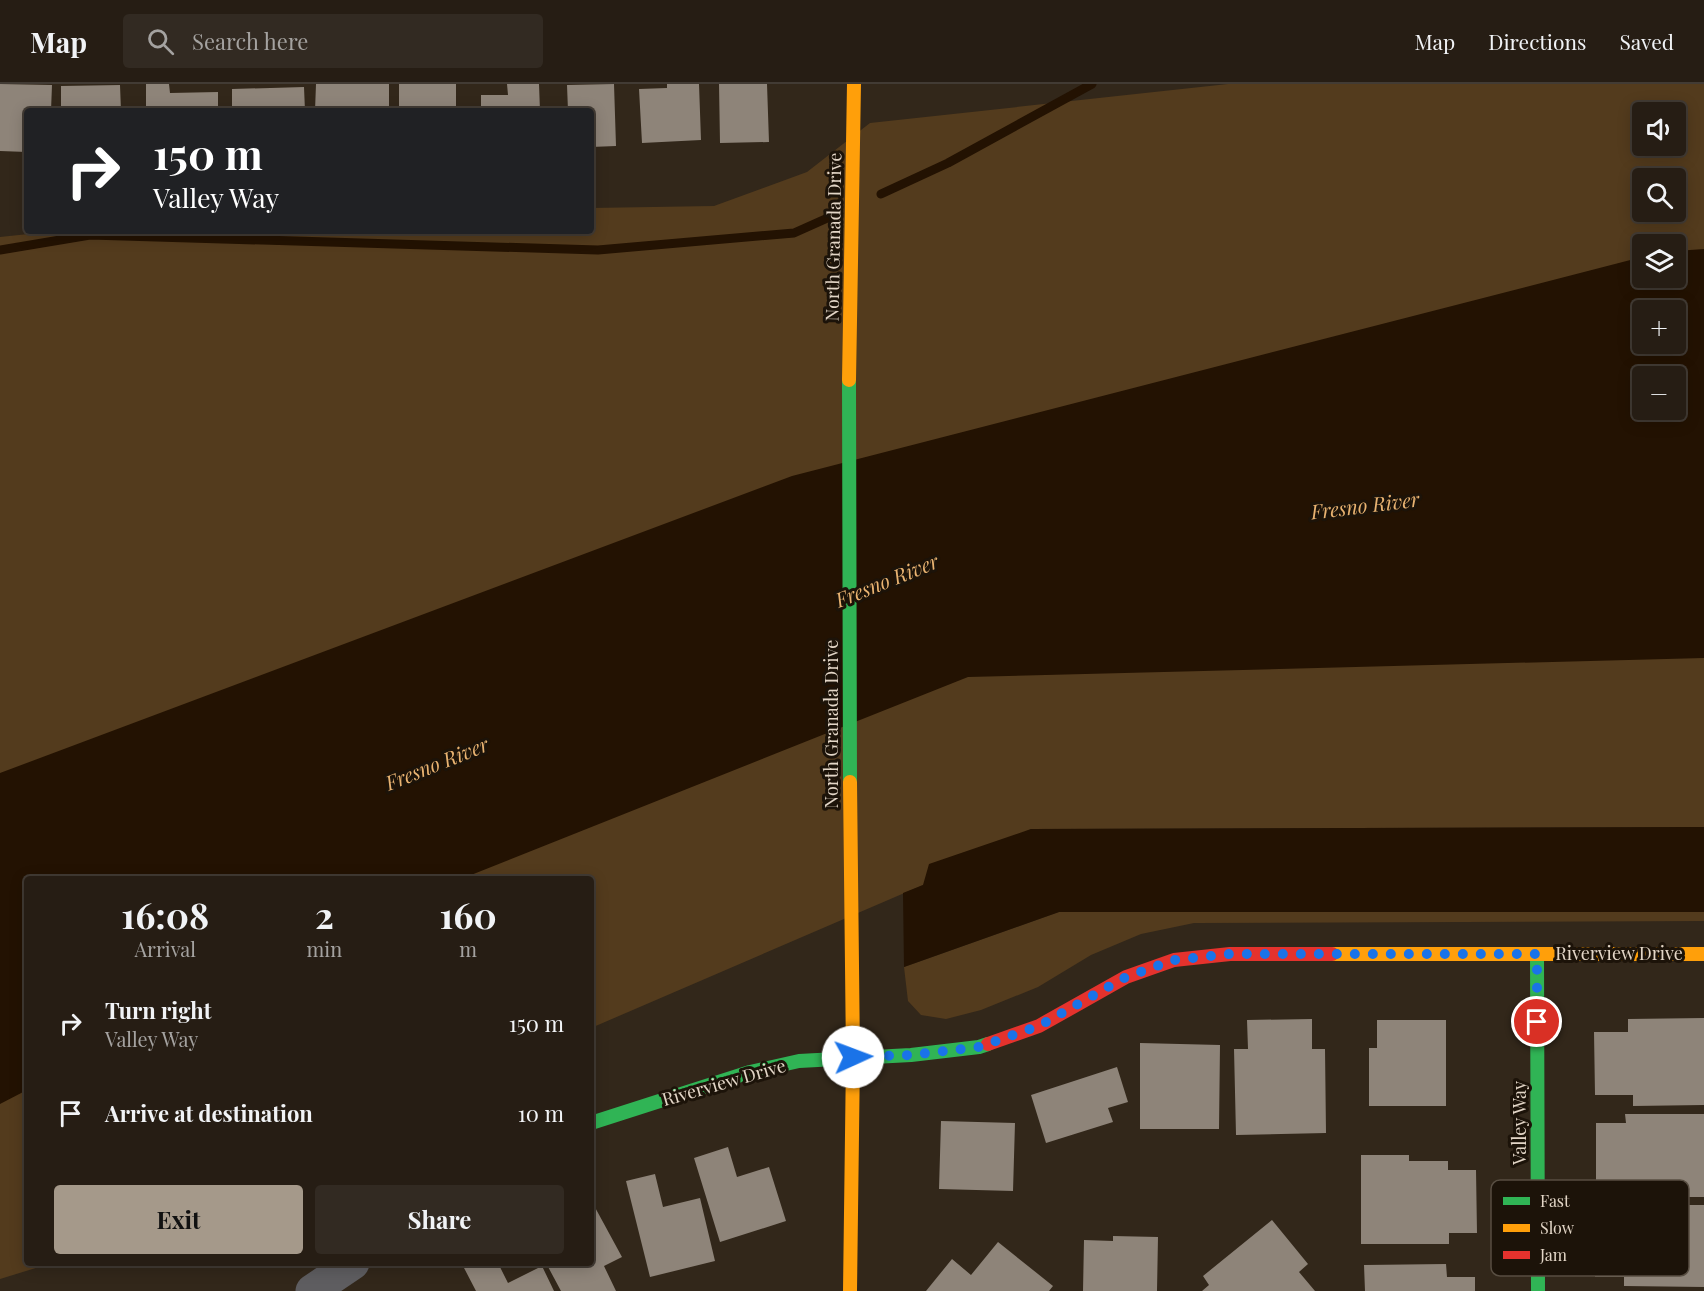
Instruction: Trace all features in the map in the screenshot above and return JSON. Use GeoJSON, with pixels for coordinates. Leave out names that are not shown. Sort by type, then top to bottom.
{"type":"FeatureCollection","features":[{"type":"Feature","properties":{"kind":"street","name":"North Granada Drive"},"geometry":{"type":"LineString","coordinates":[[850,1291],[853,1057],[849,392],[854,84]]}},
{"type":"Feature","properties":{"kind":"street","name":"Riverview Drive"},"geometry":{"type":"LineString","coordinates":[[594,1123],[750,1072],[799,1061],[911,1055],[979,1047],[1039,1026],[1126,977],[1174,960],[1230,954],[1704,954]]}},
{"type":"Feature","properties":{"kind":"street","name":"Valley Way"},"geometry":{"type":"LineString","coordinates":[[1537,954],[1538,1180]]}},
{"type":"Feature","properties":{"kind":"street"},"geometry":{"type":"LineString","coordinates":[[312,1291],[349,1266]]}},
{"type":"Feature","properties":{"kind":"street","name":"Valley Way"},"geometry":{"type":"LineString","coordinates":[[1538,1276],[1538,1291]]}},
{"type":"Feature","properties":{"kind":"shaded area"},"geometry":{"type":"Polygon","coordinates":[[[1228,84],[1704,84],[1704,827],[1031,829],[923,885],[594,1027],[594,876],[24,876],[24,1266],[42,1266],[0,1279],[0,237],[28,234],[594,234],[594,208],[714,206],[807,172],[870,123],[1228,84]]]}},
{"type":"Feature","properties":{"kind":"shaded area"},"geometry":{"type":"Polygon","coordinates":[[[1059,912],[1704,912],[1704,921],[1194,923],[1141,934],[1091,955],[1038,987],[981,1010],[946,1019],[921,1015],[908,1001],[904,967],[1059,912]]]}},
{"type":"Feature","properties":{"kind":"water","name":"Fresno River"},"geometry":{"type":"Polygon","coordinates":[[[1704,249],[1704,658],[968,677],[469,876],[24,876],[24,1092],[0,1104],[0,773],[792,476],[1632,260],[1632,288],[1686,288],[1686,250],[1704,249]]]}},
{"type":"Feature","properties":{"kind":"water"},"geometry":{"type":"Polygon","coordinates":[[[1704,827],[1704,912],[1059,912],[904,967],[903,893],[923,885],[929,864],[1031,829],[1704,827]]]}},
{"type":"Feature","properties":{"kind":"building"},"geometry":{"type":"Polygon","coordinates":[[[0,84],[52,85],[51,108],[24,108],[24,152],[0,151],[0,84]]]}},
{"type":"Feature","properties":{"kind":"building"},"geometry":{"type":"Polygon","coordinates":[[[146,84],[169,84],[170,93],[218,92],[218,108],[146,108],[146,84]]]}},
{"type":"Feature","properties":{"kind":"building"},"geometry":{"type":"Polygon","coordinates":[[[316,84],[389,84],[389,108],[315,108],[316,84]]]}},
{"type":"Feature","properties":{"kind":"building"},"geometry":{"type":"Polygon","coordinates":[[[399,84],[456,84],[456,108],[399,108],[399,84]]]}},
{"type":"Feature","properties":{"kind":"building"},"geometry":{"type":"Polygon","coordinates":[[[507,84],[539,84],[540,108],[481,108],[481,95],[508,95],[507,84]]]}},
{"type":"Feature","properties":{"kind":"building"},"geometry":{"type":"Polygon","coordinates":[[[614,84],[616,146],[594,147],[594,108],[568,108],[567,85],[614,84]]]}},
{"type":"Feature","properties":{"kind":"building"},"geometry":{"type":"Polygon","coordinates":[[[667,84],[699,84],[701,140],[642,143],[639,89],[667,88],[667,84]]]}},
{"type":"Feature","properties":{"kind":"building"},"geometry":{"type":"Polygon","coordinates":[[[719,84],[767,84],[769,142],[720,143],[719,84]]]}},
{"type":"Feature","properties":{"kind":"building"},"geometry":{"type":"Polygon","coordinates":[[[120,85],[121,108],[61,108],[61,86],[120,85]]]}},
{"type":"Feature","properties":{"kind":"building"},"geometry":{"type":"Polygon","coordinates":[[[304,87],[305,108],[232,108],[232,89],[304,87]]]}},
{"type":"Feature","properties":{"kind":"building"},"geometry":{"type":"Polygon","coordinates":[[[1704,1018],[1704,1105],[1633,1106],[1633,1095],[1595,1095],[1594,1032],[1628,1032],[1628,1019],[1704,1018]]]}},
{"type":"Feature","properties":{"kind":"building"},"geometry":{"type":"Polygon","coordinates":[[[1312,1019],[1312,1049],[1325,1049],[1326,1133],[1236,1135],[1234,1049],[1248,1049],[1247,1020],[1312,1019]]]}},
{"type":"Feature","properties":{"kind":"building"},"geometry":{"type":"Polygon","coordinates":[[[1377,1020],[1446,1020],[1446,1106],[1369,1106],[1369,1048],[1377,1048],[1377,1020]]]}},
{"type":"Feature","properties":{"kind":"building"},"geometry":{"type":"Polygon","coordinates":[[[1140,1043],[1220,1045],[1219,1129],[1140,1129],[1140,1043]]]}},
{"type":"Feature","properties":{"kind":"building"},"geometry":{"type":"Polygon","coordinates":[[[1117,1067],[1128,1102],[1108,1108],[1113,1122],[1046,1143],[1031,1095],[1117,1067]]]}},
{"type":"Feature","properties":{"kind":"building"},"geometry":{"type":"Polygon","coordinates":[[[1625,1114],[1704,1114],[1704,1197],[1689,1197],[1689,1180],[1596,1180],[1596,1123],[1626,1123],[1625,1114]]]}},
{"type":"Feature","properties":{"kind":"building"},"geometry":{"type":"Polygon","coordinates":[[[941,1121],[1015,1123],[1013,1191],[939,1189],[941,1121]]]}},
{"type":"Feature","properties":{"kind":"building"},"geometry":{"type":"Polygon","coordinates":[[[728,1147],[737,1177],[769,1167],[786,1221],[720,1242],[694,1158],[728,1147]]]}},
{"type":"Feature","properties":{"kind":"building"},"geometry":{"type":"Polygon","coordinates":[[[1361,1155],[1409,1155],[1409,1161],[1448,1161],[1448,1170],[1476,1170],[1477,1233],[1449,1233],[1449,1244],[1361,1244],[1361,1155]]]}},
{"type":"Feature","properties":{"kind":"building"},"geometry":{"type":"Polygon","coordinates":[[[655,1174],[663,1207],[700,1198],[715,1261],[650,1277],[626,1181],[655,1174]]]}},
{"type":"Feature","properties":{"kind":"building"},"geometry":{"type":"Polygon","coordinates":[[[1689,1205],[1704,1205],[1704,1287],[1624,1286],[1624,1277],[1595,1277],[1689,1276],[1689,1205]]]}},
{"type":"Feature","properties":{"kind":"building"},"geometry":{"type":"Polygon","coordinates":[[[594,1206],[622,1257],[604,1266],[616,1291],[561,1291],[548,1266],[594,1266],[594,1206]]]}},
{"type":"Feature","properties":{"kind":"building"},"geometry":{"type":"Polygon","coordinates":[[[1272,1220],[1308,1264],[1299,1272],[1315,1291],[1202,1291],[1209,1285],[1203,1276],[1272,1220]]]}},
{"type":"Feature","properties":{"kind":"building"},"geometry":{"type":"Polygon","coordinates":[[[1113,1236],[1158,1237],[1157,1291],[1083,1291],[1084,1240],[1113,1241],[1113,1236]]]}},
{"type":"Feature","properties":{"kind":"building"},"geometry":{"type":"Polygon","coordinates":[[[998,1242],[1053,1286],[1049,1291],[926,1291],[952,1259],[971,1275],[998,1242]]]}},
{"type":"Feature","properties":{"kind":"building"},"geometry":{"type":"Polygon","coordinates":[[[1446,1264],[1447,1277],[1475,1277],[1475,1291],[1365,1291],[1364,1265],[1446,1264]]]}},
{"type":"Feature","properties":{"kind":"building"},"geometry":{"type":"Polygon","coordinates":[[[463,1266],[500,1266],[508,1283],[542,1266],[554,1291],[476,1291],[463,1266]]]}},
{"type":"Feature","properties":{"kind":"waterway"},"geometry":{"type":"LineString","coordinates":[[881,194],[948,163],[1092,84]]}},
{"type":"Feature","properties":{"kind":"waterway"},"geometry":{"type":"LineString","coordinates":[[0,250],[90,235],[598,250],[794,233],[832,216]]}},
{"type":"Feature","properties":{"kind":"traffic: fast"},"geometry":{"type":"LineString","coordinates":[[849,380],[850,782]]}},
{"type":"Feature","properties":{"kind":"traffic: fast"},"geometry":{"type":"LineString","coordinates":[[1537,954],[1538,1180]]}},
{"type":"Feature","properties":{"kind":"traffic: fast"},"geometry":{"type":"LineString","coordinates":[[594,1122],[750,1072],[799,1061],[911,1055],[988,1044]]}},
{"type":"Feature","properties":{"kind":"traffic: fast"},"geometry":{"type":"LineString","coordinates":[[1538,1276],[1538,1291]]}},
{"type":"Feature","properties":{"kind":"traffic: slow"},"geometry":{"type":"LineString","coordinates":[[849,380],[854,84]]}},
{"type":"Feature","properties":{"kind":"traffic: slow"},"geometry":{"type":"LineString","coordinates":[[850,782],[853,1057],[850,1291]]}},
{"type":"Feature","properties":{"kind":"traffic: slow"},"geometry":{"type":"LineString","coordinates":[[1332,954],[1704,954]]}},
{"type":"Feature","properties":{"kind":"traffic: jam"},"geometry":{"type":"LineString","coordinates":[[988,1044],[1039,1026],[1126,977],[1174,960],[1230,954],[1332,954]]}},
{"type":"Feature","properties":{"kind":"route"},"geometry":{"type":"LineString","coordinates":[[853,1057],[911,1055],[979,1047],[1039,1026],[1126,977],[1174,960],[1230,954],[1537,954],[1537,1022]]}}]}
